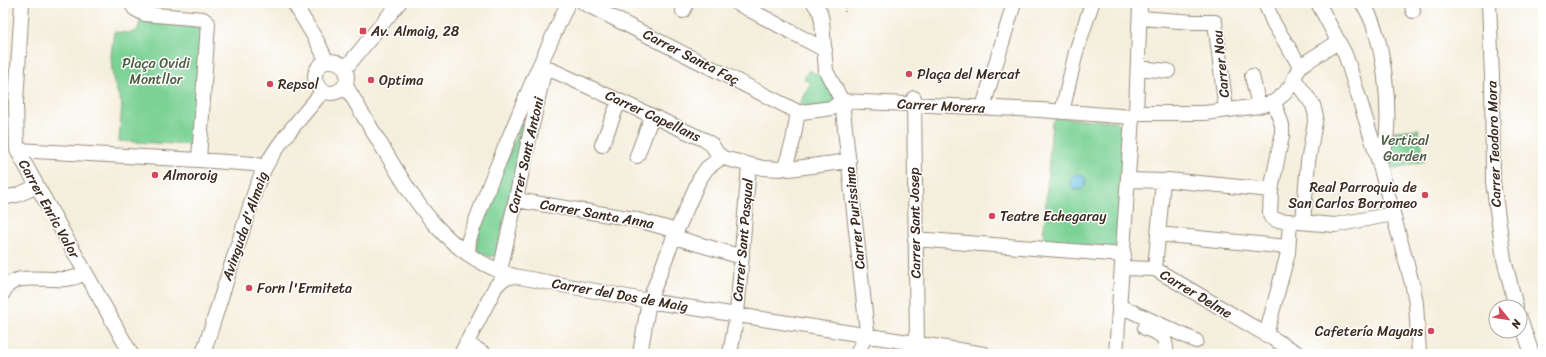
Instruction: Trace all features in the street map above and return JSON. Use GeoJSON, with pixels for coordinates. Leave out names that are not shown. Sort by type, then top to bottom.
{"type":"FeatureCollection","features":[{"type":"Feature","properties":{"kind":"street","name":"Carrer Enric Valor"},"geometry":{"type":"LineString","coordinates":[[22,3],[16,102],[17,150],[36,187],[130,354]]}},
{"type":"Feature","properties":{"kind":"street"},"geometry":{"type":"LineString","coordinates":[[131,3],[135,9],[144,14],[203,19],[208,23],[199,160]]}},
{"type":"Feature","properties":{"kind":"street"},"geometry":{"type":"LineString","coordinates":[[294,3],[318,43],[327,62]]}},
{"type":"Feature","properties":{"kind":"street"},"geometry":{"type":"LineString","coordinates":[[345,69],[399,3]]}},
{"type":"Feature","properties":{"kind":"street","name":"Carrer Sant Antoni"},"geometry":{"type":"LineString","coordinates":[[468,254],[467,244],[474,224],[568,3]]}},
{"type":"Feature","properties":{"kind":"street","name":"Carrer Santa Faç"},"geometry":{"type":"LineString","coordinates":[[584,3],[798,112]]}},
{"type":"Feature","properties":{"kind":"street"},"geometry":{"type":"LineString","coordinates":[[737,3],[825,50]]}},
{"type":"Feature","properties":{"kind":"street"},"geometry":{"type":"LineString","coordinates":[[783,168],[792,148],[798,112],[832,108],[842,101],[827,74],[820,15],[814,3]]}},
{"type":"Feature","properties":{"kind":"street"},"geometry":{"type":"LineString","coordinates":[[983,108],[1014,3]]}},
{"type":"Feature","properties":{"kind":"street"},"geometry":{"type":"LineString","coordinates":[[1062,112],[1076,52],[1092,3]]}},
{"type":"Feature","properties":{"kind":"street"},"geometry":{"type":"LineString","coordinates":[[1116,354],[1128,180],[1138,68],[1140,3]]}},
{"type":"Feature","properties":{"kind":"street"},"geometry":{"type":"LineString","coordinates":[[1265,3],[1313,105],[1316,116],[1297,221],[1288,247],[1266,335]]}},
{"type":"Feature","properties":{"kind":"street"},"geometry":{"type":"LineString","coordinates":[[1318,3],[1349,66],[1379,162],[1414,295],[1419,354]]}},
{"type":"Feature","properties":{"kind":"street"},"geometry":{"type":"LineString","coordinates":[[1362,3],[1369,14],[1376,36],[1381,54],[1385,85],[1386,129],[1384,151],[1379,162]]}},
{"type":"Feature","properties":{"kind":"street","name":"Carrer Teodoro Mora"},"geometry":{"type":"LineString","coordinates":[[1489,3],[1492,77],[1493,182],[1504,259],[1508,281],[1514,299]]}},
{"type":"Feature","properties":{"kind":"street","name":"Carrer Nou"},"geometry":{"type":"LineString","coordinates":[[1140,18],[1215,22],[1226,110]]}},
{"type":"Feature","properties":{"kind":"street","name":"Carrer Sant Antoni"},"geometry":{"type":"LineString","coordinates":[[496,270],[516,200],[545,67],[553,38]]}},
{"type":"Feature","properties":{"kind":"street"},"geometry":{"type":"LineString","coordinates":[[1338,42],[1297,73],[1285,93],[1274,102],[1282,125],[1282,136],[1271,190],[1270,215],[1276,220],[1340,224],[1393,214]]}},
{"type":"Feature","properties":{"kind":"street"},"geometry":{"type":"LineString","coordinates":[[327,62],[338,62],[345,69],[347,79],[346,84],[338,92],[328,93],[323,91],[317,83],[316,72],[323,64],[327,62]]}},
{"type":"Feature","properties":{"kind":"street","name":"Carrer Capellans"},"geometry":{"type":"LineString","coordinates":[[545,67],[705,140],[722,157],[749,165],[771,169],[789,169],[849,161]]}},
{"type":"Feature","properties":{"kind":"street"},"geometry":{"type":"LineString","coordinates":[[1138,68],[1168,71]]}},
{"type":"Feature","properties":{"kind":"street"},"geometry":{"type":"LineString","coordinates":[[1252,76],[1259,106]]}},
{"type":"Feature","properties":{"kind":"street","name":"Carrer del Dos de Maig"},"geometry":{"type":"LineString","coordinates":[[346,84],[413,197],[440,231],[468,254],[496,270],[514,276],[649,300],[984,354]]}},
{"type":"Feature","properties":{"kind":"street","name":"Avinguda d'Almaig"},"geometry":{"type":"LineString","coordinates":[[207,353],[256,188],[264,168],[279,146],[323,91]]}},
{"type":"Feature","properties":{"kind":"street"},"geometry":{"type":"LineString","coordinates":[[602,146],[619,101]]}},
{"type":"Feature","properties":{"kind":"street","name":"Carrer Morera"},"geometry":{"type":"LineString","coordinates":[[842,101],[914,101],[983,108],[1134,115],[1204,113],[1259,106],[1274,102]]}},
{"type":"Feature","properties":{"kind":"street","name":"Carrer Purissima"},"geometry":{"type":"LineString","coordinates":[[842,101],[867,335]]}},
{"type":"Feature","properties":{"kind":"street","name":"Carrer Sant Josep"},"geometry":{"type":"LineString","coordinates":[[914,101],[917,343]]}},
{"type":"Feature","properties":{"kind":"street"},"geometry":{"type":"LineString","coordinates":[[637,156],[652,116]]}},
{"type":"Feature","properties":{"kind":"street"},"geometry":{"type":"LineString","coordinates":[[17,150],[254,164],[264,168]]}},
{"type":"Feature","properties":{"kind":"street"},"geometry":{"type":"LineString","coordinates":[[640,354],[649,300],[675,234],[698,180],[707,168],[722,157]]}},
{"type":"Feature","properties":{"kind":"street","name":"Carrer Sant Pasqual"},"geometry":{"type":"LineString","coordinates":[[730,354],[737,314],[749,165]]}},
{"type":"Feature","properties":{"kind":"street"},"geometry":{"type":"LineString","coordinates":[[1128,180],[1168,180],[1271,190]]}},
{"type":"Feature","properties":{"kind":"street"},"geometry":{"type":"LineString","coordinates":[[1155,269],[1163,181]]}},
{"type":"Feature","properties":{"kind":"street"},"geometry":{"type":"LineString","coordinates":[[3,198],[18,195],[36,187]]}},
{"type":"Feature","properties":{"kind":"street","name":"Carrer Santa Anna"},"geometry":{"type":"LineString","coordinates":[[516,200],[634,219],[742,257]]}},
{"type":"Feature","properties":{"kind":"street"},"geometry":{"type":"LineString","coordinates":[[1158,234],[1288,247]]}},
{"type":"Feature","properties":{"kind":"street","name":"Carrer Delme"},"geometry":{"type":"LineString","coordinates":[[915,239],[1026,247],[1123,261],[1155,269],[1299,354]]}},
{"type":"Feature","properties":{"kind":"street"},"geometry":{"type":"LineString","coordinates":[[496,270],[496,286]]}},
{"type":"Feature","properties":{"kind":"street"},"geometry":{"type":"LineString","coordinates":[[3,293],[11,283],[17,279],[61,280],[74,278],[84,273]]}},
{"type":"Feature","properties":{"kind":"street"},"geometry":{"type":"LineString","coordinates":[[485,354],[463,349],[496,286],[503,278],[514,276]]}},
{"type":"Feature","properties":{"kind":"street"},"geometry":{"type":"LineString","coordinates":[[1120,311],[1196,341]]}},
{"type":"Feature","properties":{"kind":"street"},"geometry":{"type":"LineString","coordinates":[[1120,311],[1163,336],[1166,344],[1166,353]]}},
{"type":"Feature","properties":{"kind":"street"},"geometry":{"type":"LineString","coordinates":[[857,354],[867,335]]}},
{"type":"Feature","properties":{"kind":"street"},"geometry":{"type":"LineString","coordinates":[[1527,339],[1532,354]]}},
{"type":"Feature","properties":{"kind":"path"},"geometry":{"type":"LineString","coordinates":[[845,3],[846,13]]}},
{"type":"Feature","properties":{"kind":"path"},"geometry":{"type":"LineString","coordinates":[[1543,142],[1543,207]]}},
{"type":"Feature","properties":{"kind":"green space","name":"Plaça Ovidi Montllor"},"geometry":{"type":"Polygon","coordinates":[[[141,19],[198,25],[203,30],[194,145],[119,141],[122,104],[114,83],[112,71],[111,56],[114,32],[129,33],[137,31],[141,19]]]}},
{"type":"Feature","properties":{"kind":"green space"},"geometry":{"type":"Polygon","coordinates":[[[809,70],[816,74],[821,72],[836,99],[832,105],[799,108],[804,94],[811,83],[804,79],[809,70]]]}},
{"type":"Feature","properties":{"kind":"green space"},"geometry":{"type":"Polygon","coordinates":[[[1058,118],[1117,121],[1125,129],[1118,245],[1115,249],[1044,242],[1043,240],[1052,123],[1058,118]]]}},
{"type":"Feature","properties":{"kind":"green space"},"geometry":{"type":"Polygon","coordinates":[[[521,124],[526,125],[496,255],[490,257],[479,252],[476,248],[480,224],[521,124]]]}},
{"type":"Feature","properties":{"kind":"green space","name":"Vertical Garden"},"geometry":{"type":"Polygon","coordinates":[[[1418,129],[1425,161],[1391,169],[1387,150],[1389,132],[1418,129]]]}},
{"type":"Feature","properties":{"kind":"water"},"geometry":{"type":"Polygon","coordinates":[[[1078,174],[1085,179],[1086,182],[1081,189],[1078,190],[1071,185],[1070,182],[1075,175],[1078,174]]]}},
{"type":"Feature","properties":{"kind":"place","name":"Av. Almaig, 28"},"geometry":{"type":"Point","coordinates":[363,31]}},
{"type":"Feature","properties":{"kind":"place","name":"Plaça del Mercat"},"geometry":{"type":"Point","coordinates":[909,74]}},
{"type":"Feature","properties":{"kind":"place","name":"Optima"},"geometry":{"type":"Point","coordinates":[371,80]}},
{"type":"Feature","properties":{"kind":"place","name":"Repsol"},"geometry":{"type":"Point","coordinates":[270,84]}},
{"type":"Feature","properties":{"kind":"place","name":"Almoroig"},"geometry":{"type":"Point","coordinates":[155,175]}},
{"type":"Feature","properties":{"kind":"place","name":"Real Parroquia de San Carlos Borromeo"},"geometry":{"type":"Point","coordinates":[1425,195]}},
{"type":"Feature","properties":{"kind":"place","name":"Teatre Echegaray"},"geometry":{"type":"Point","coordinates":[992,216]}},
{"type":"Feature","properties":{"kind":"place","name":"Forn l'Ermiteta"},"geometry":{"type":"Point","coordinates":[249,288]}},
{"type":"Feature","properties":{"kind":"place","name":"Cafetería Mayans"},"geometry":{"type":"Point","coordinates":[1431,331]}}]}
